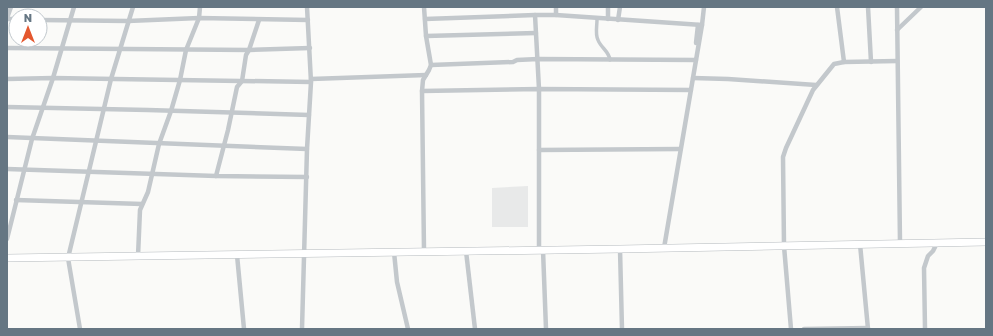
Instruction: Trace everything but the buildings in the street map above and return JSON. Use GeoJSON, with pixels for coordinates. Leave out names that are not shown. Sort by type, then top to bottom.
{"type":"FeatureCollection","features":[{"type":"Feature","properties":{"kind":"main road"},"geometry":{"type":"LineString","coordinates":[[7,258],[986,242]]}},
{"type":"Feature","properties":{"kind":"street"},"geometry":{"type":"LineString","coordinates":[[7,18],[11,7]]}},
{"type":"Feature","properties":{"kind":"street"},"geometry":{"type":"LineString","coordinates":[[7,239],[32,139],[62,50],[74,7]]}},
{"type":"Feature","properties":{"kind":"street"},"geometry":{"type":"LineString","coordinates":[[80,329],[68,258],[111,79],[133,7]]}},
{"type":"Feature","properties":{"kind":"street"},"geometry":{"type":"LineString","coordinates":[[138,256],[140,210],[148,192],[159,144],[180,80],[186,50],[199,18],[200,7]]}},
{"type":"Feature","properties":{"kind":"street"},"geometry":{"type":"LineString","coordinates":[[302,329],[303,254],[311,81],[307,7]]}},
{"type":"Feature","properties":{"kind":"street"},"geometry":{"type":"LineString","coordinates":[[424,7],[426,36],[431,64],[423,80],[422,91],[424,251]]}},
{"type":"Feature","properties":{"kind":"street"},"geometry":{"type":"LineString","coordinates":[[556,7],[556,15]]}},
{"type":"Feature","properties":{"kind":"street"},"geometry":{"type":"LineString","coordinates":[[608,7],[608,19]]}},
{"type":"Feature","properties":{"kind":"street"},"geometry":{"type":"LineString","coordinates":[[618,20],[620,7]]}},
{"type":"Feature","properties":{"kind":"street"},"geometry":{"type":"LineString","coordinates":[[664,248],[704,7]]}},
{"type":"Feature","properties":{"kind":"street"},"geometry":{"type":"LineString","coordinates":[[837,7],[844,62]]}},
{"type":"Feature","properties":{"kind":"street"},"geometry":{"type":"LineString","coordinates":[[868,7],[872,62]]}},
{"type":"Feature","properties":{"kind":"street"},"geometry":{"type":"LineString","coordinates":[[897,7],[900,243]]}},
{"type":"Feature","properties":{"kind":"street"},"geometry":{"type":"LineString","coordinates":[[898,30],[921,7]]}},
{"type":"Feature","properties":{"kind":"street"},"geometry":{"type":"LineString","coordinates":[[535,15],[539,89],[541,250],[546,329]]}},
{"type":"Feature","properties":{"kind":"street"},"geometry":{"type":"LineString","coordinates":[[425,19],[556,15],[700,25]]}},
{"type":"Feature","properties":{"kind":"street"},"geometry":{"type":"LineString","coordinates":[[48,20],[128,21],[199,18],[308,20]]}},
{"type":"Feature","properties":{"kind":"street"},"geometry":{"type":"LineString","coordinates":[[216,176],[238,87],[242,81],[246,56],[259,20]]}},
{"type":"Feature","properties":{"kind":"street"},"geometry":{"type":"LineString","coordinates":[[597,20],[596,36],[598,42],[610,54],[610,60]]}},
{"type":"Feature","properties":{"kind":"street"},"geometry":{"type":"LineString","coordinates":[[426,36],[536,33]]}},
{"type":"Feature","properties":{"kind":"street"},"geometry":{"type":"LineString","coordinates":[[7,48],[62,50],[249,50],[310,48]]}},
{"type":"Feature","properties":{"kind":"street"},"geometry":{"type":"LineString","coordinates":[[431,64],[513,62],[517,60],[538,59],[695,60]]}},
{"type":"Feature","properties":{"kind":"street"},"geometry":{"type":"LineString","coordinates":[[791,329],[784,246],[783,157],[791,136],[816,85],[834,64],[844,62],[897,61]]}},
{"type":"Feature","properties":{"kind":"street"},"geometry":{"type":"LineString","coordinates":[[7,79],[53,78],[311,81],[426,75]]}},
{"type":"Feature","properties":{"kind":"street"},"geometry":{"type":"LineString","coordinates":[[693,78],[816,85]]}},
{"type":"Feature","properties":{"kind":"street"},"geometry":{"type":"LineString","coordinates":[[422,91],[539,89],[691,90]]}},
{"type":"Feature","properties":{"kind":"street"},"geometry":{"type":"LineString","coordinates":[[7,108],[104,109],[309,115]]}},
{"type":"Feature","properties":{"kind":"street"},"geometry":{"type":"LineString","coordinates":[[7,137],[307,149]]}},
{"type":"Feature","properties":{"kind":"street"},"geometry":{"type":"LineString","coordinates":[[539,150],[680,149]]}},
{"type":"Feature","properties":{"kind":"street"},"geometry":{"type":"LineString","coordinates":[[7,169],[216,176],[307,177]]}},
{"type":"Feature","properties":{"kind":"street"},"geometry":{"type":"LineString","coordinates":[[16,200],[142,204]]}},
{"type":"Feature","properties":{"kind":"street"},"geometry":{"type":"LineString","coordinates":[[925,329],[924,268],[928,256],[933,251],[937,243]]}},
{"type":"Feature","properties":{"kind":"street"},"geometry":{"type":"LineString","coordinates":[[804,329],[868,328],[860,244]]}},
{"type":"Feature","properties":{"kind":"street"},"geometry":{"type":"LineString","coordinates":[[620,249],[622,329]]}},
{"type":"Feature","properties":{"kind":"street"},"geometry":{"type":"LineString","coordinates":[[466,251],[474,329]]}},
{"type":"Feature","properties":{"kind":"street"},"geometry":{"type":"LineString","coordinates":[[394,252],[397,282],[408,329]]}},
{"type":"Feature","properties":{"kind":"street"},"geometry":{"type":"LineString","coordinates":[[237,255],[244,329]]}},
{"type":"Feature","properties":{"kind":"shaded area"},"geometry":{"type":"Polygon","coordinates":[[[528,186],[528,227],[492,227],[492,188],[528,186]]]}}]}
